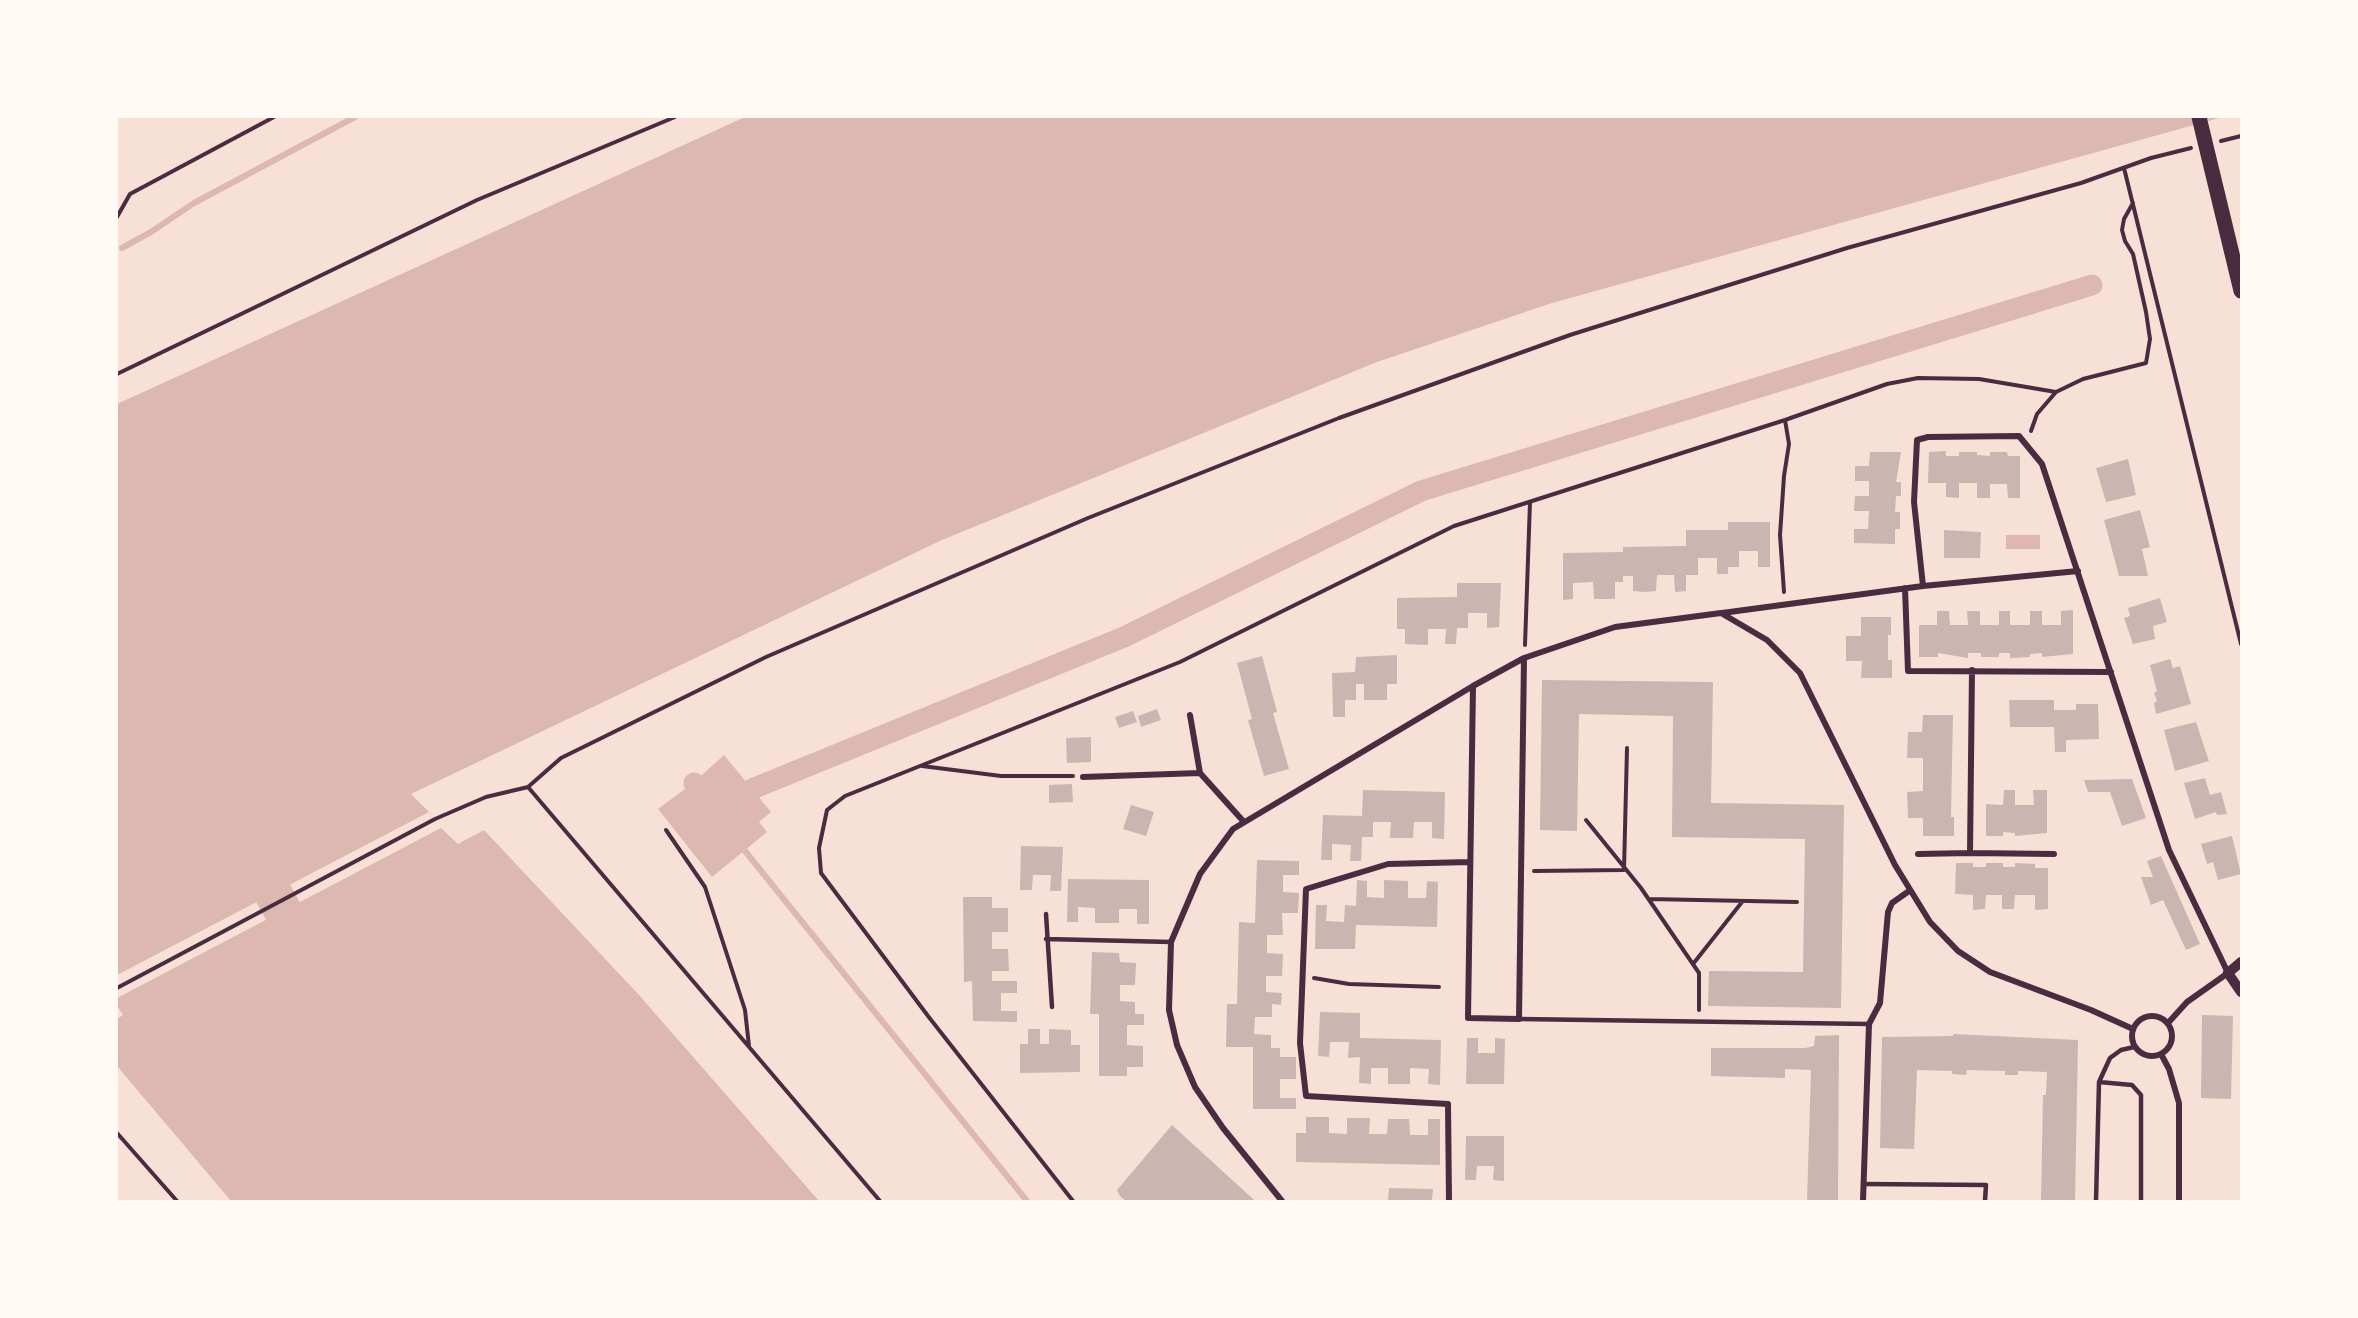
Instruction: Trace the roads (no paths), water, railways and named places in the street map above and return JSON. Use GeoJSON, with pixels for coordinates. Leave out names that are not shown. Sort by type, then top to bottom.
{"type":"FeatureCollection","features":[{"type":"Feature","properties":{"kind":"main road"},"geometry":{"type":"LineString","coordinates":[[2199,117],[2241,291]]}},
{"type":"Feature","properties":{"kind":"street"},"geometry":{"type":"LineString","coordinates":[[1923,585],[1914,501],[1917,440],[1928,437],[2019,436],[2042,464],[2169,850],[2228,973],[2241,992]]}},
{"type":"Feature","properties":{"kind":"street"},"geometry":{"type":"LineString","coordinates":[[1282,1201],[1223,1128],[1193,1083],[1177,1045],[1169,1010],[1171,942],[1200,874],[1233,829],[1524,658],[1615,627],[1923,585],[2078,571]]}},
{"type":"Feature","properties":{"kind":"street"},"geometry":{"type":"LineString","coordinates":[[1905,588],[1908,670],[2110,672]]}},
{"type":"Feature","properties":{"kind":"street"},"geometry":{"type":"LineString","coordinates":[[1721,613],[1767,640],[1800,673],[1909,891],[1930,922],[1958,951],[1975,963],[2011,981],[2091,1010],[2133,1029]]}},
{"type":"Feature","properties":{"kind":"street"},"geometry":{"type":"LineString","coordinates":[[1473,686],[1468,1018],[1519,1018],[1524,658]]}},
{"type":"Feature","properties":{"kind":"street"},"geometry":{"type":"LineString","coordinates":[[1970,853],[1972,670]]}},
{"type":"Feature","properties":{"kind":"street"},"geometry":{"type":"LineString","coordinates":[[1190,715],[1200,773],[1244,822]]}},
{"type":"Feature","properties":{"kind":"street"},"geometry":{"type":"LineString","coordinates":[[1083,777],[1200,773]]}},
{"type":"Feature","properties":{"kind":"street"},"geometry":{"type":"LineString","coordinates":[[1918,854],[2054,854]]}},
{"type":"Feature","properties":{"kind":"street"},"geometry":{"type":"LineString","coordinates":[[1449,1201],[1448,1104],[1306,1096],[1300,1042],[1306,888],[1388,864],[1470,862]]}},
{"type":"Feature","properties":{"kind":"street"},"geometry":{"type":"LineString","coordinates":[[1863,1201],[1869,1024],[1880,1003],[1888,912],[1892,903],[1909,891]]}},
{"type":"Feature","properties":{"kind":"street"},"geometry":{"type":"LineString","coordinates":[[2168,1023],[2187,1002],[2241,962]]}},
{"type":"Feature","properties":{"kind":"street"},"geometry":{"type":"LineString","coordinates":[[2152,1015],[2168,1023],[2172,1037],[2167,1050],[2162,1054],[2146,1056],[2134,1047],[2133,1029],[2140,1019],[2152,1015]]}},
{"type":"Feature","properties":{"kind":"street"},"geometry":{"type":"LineString","coordinates":[[2162,1054],[2180,1103],[2179,1201]]}},
{"type":"Feature","properties":{"kind":"lane"},"geometry":{"type":"LineString","coordinates":[[1046,914],[1052,1007]]}},
{"type":"Feature","properties":{"kind":"lane"},"geometry":{"type":"LineString","coordinates":[[1046,939],[1171,942]]}},
{"type":"Feature","properties":{"kind":"lane"},"geometry":{"type":"LineString","coordinates":[[1519,1018],[1869,1024]]}},
{"type":"Feature","properties":{"kind":"lane"},"geometry":{"type":"LineString","coordinates":[[2096,1201],[2099,1082],[2110,1058],[2121,1050],[2134,1047]]}},
{"type":"Feature","properties":{"kind":"lane"},"geometry":{"type":"LineString","coordinates":[[2099,1082],[2132,1085],[2141,1095],[2141,1201]]}},
{"type":"Feature","properties":{"kind":"lane"},"geometry":{"type":"LineString","coordinates":[[1863,1184],[1986,1185],[1985,1201]]}},
{"type":"Feature","properties":{"kind":"waterway"},"geometry":{"type":"LineString","coordinates":[[122,248],[151,232],[194,203],[355,117]]}},
{"type":"Feature","properties":{"kind":"waterway"},"geometry":{"type":"LineString","coordinates":[[694,783],[713,815],[752,789],[1124,637],[1421,491],[2092,285]]}},
{"type":"Feature","properties":{"kind":"waterway"},"geometry":{"type":"LineString","coordinates":[[741,846],[1027,1201]]}},
{"type":"Feature","properties":{"kind":"waterway"},"geometry":{"type":"LineString","coordinates":[[248,847],[292,928],[313,951]]}}]}
